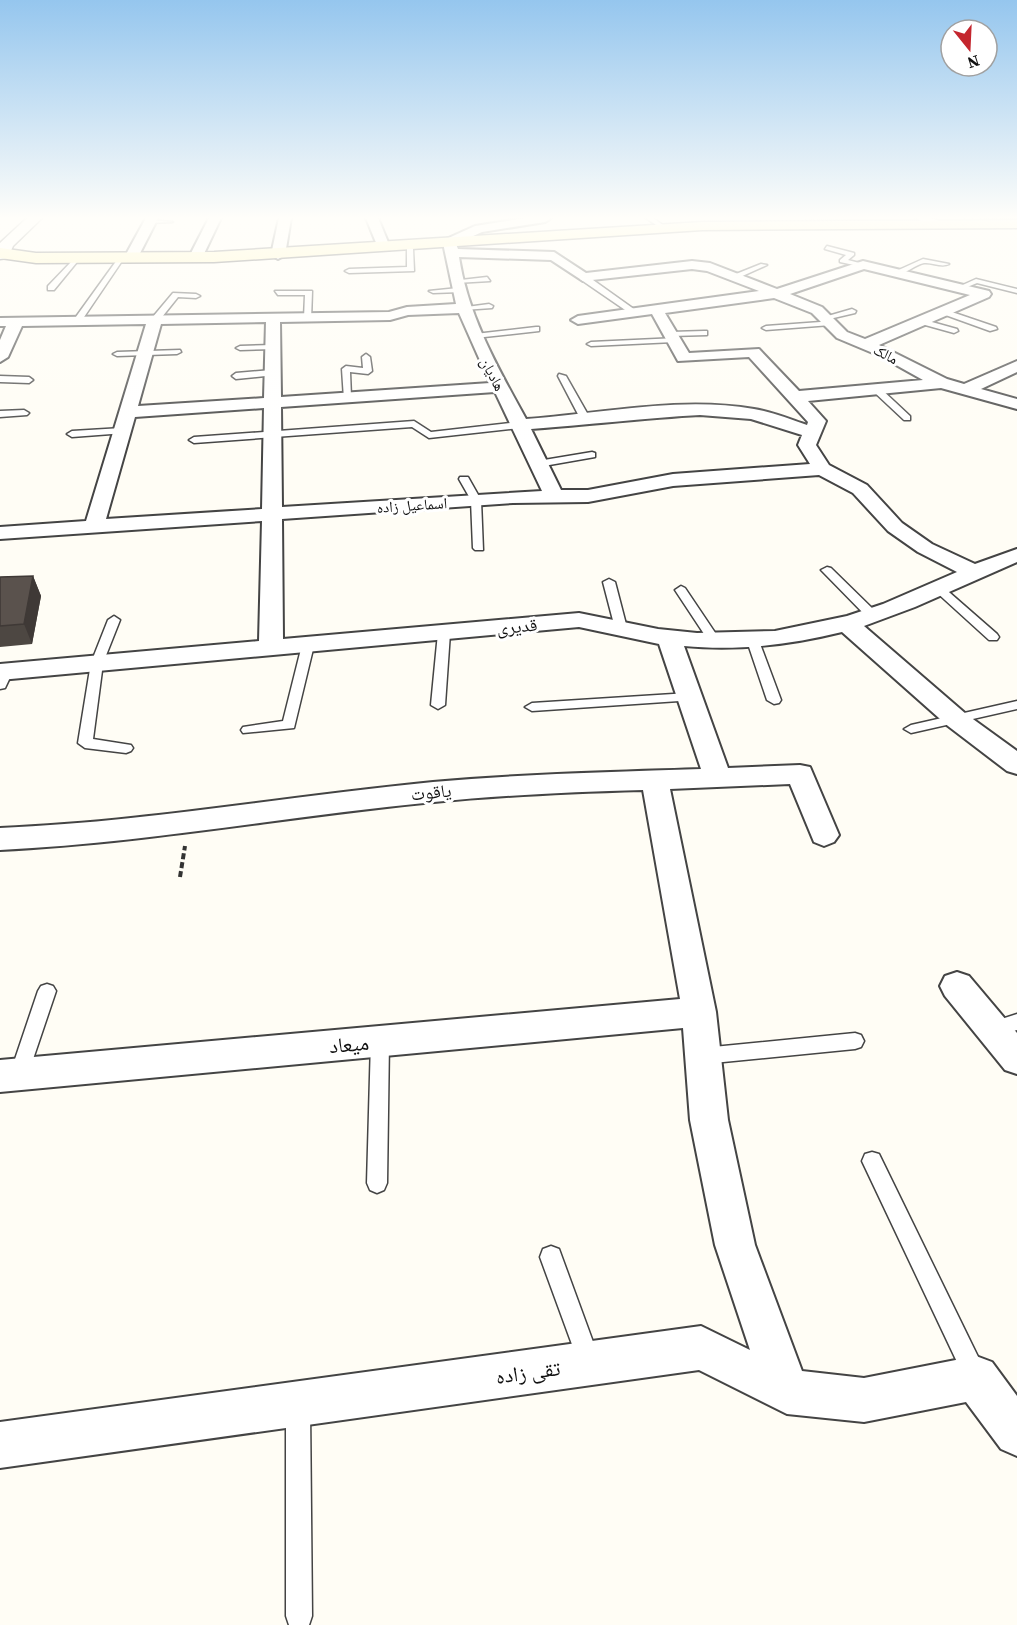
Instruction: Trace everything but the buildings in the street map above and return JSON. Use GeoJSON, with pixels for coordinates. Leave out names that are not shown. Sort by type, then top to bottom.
{"type":"FeatureCollection","features":[{"type":"Feature","properties":{"kind":"street","name":"هادیان"},"geometry":{"type":"LineString","coordinates":[[459,294],[475,336],[554,496]]}},
{"type":"Feature","properties":{"kind":"street"},"geometry":{"type":"LineString","coordinates":[[578,320],[773,294]]}},
{"type":"Feature","properties":{"kind":"street","name":"مالک"},"geometry":{"type":"LineString","coordinates":[[781,294],[817,310],[842,334],[867,344],[940,383],[1017,404]]}},
{"type":"Feature","properties":{"kind":"street"},"geometry":{"type":"LineString","coordinates":[[867,344],[983,294]]}},
{"type":"Feature","properties":{"kind":"street"},"geometry":{"type":"LineString","coordinates":[[0,357],[8,322],[390,316],[407,311],[463,308]]}},
{"type":"Feature","properties":{"kind":"street"},"geometry":{"type":"LineString","coordinates":[[656,309],[684,357],[753,352],[817,421],[807,445],[822,469],[860,489],[895,527],[925,548],[973,571]]}},
{"type":"Feature","properties":{"kind":"street"},"geometry":{"type":"LineString","coordinates":[[271,648],[273,318]]}},
{"type":"Feature","properties":{"kind":"street"},"geometry":{"type":"LineString","coordinates":[[94,527],[155,320]]}},
{"type":"Feature","properties":{"kind":"street"},"geometry":{"type":"LineString","coordinates":[[964,390],[1017,366]]}},
{"type":"Feature","properties":{"kind":"street"},"geometry":{"type":"LineString","coordinates":[[794,397],[940,383]]}},
{"type":"Feature","properties":{"kind":"street"},"geometry":{"type":"LineString","coordinates":[[128,412],[500,387]]}},
{"type":"Feature","properties":{"kind":"street"},"geometry":{"type":"LineString","coordinates":[[520,425],[586,420],[633,413],[700,410],[753,414],[812,432]]}},
{"type":"Feature","properties":{"kind":"street","name":"اسماعیل زاده"},"geometry":{"type":"LineString","coordinates":[[0,533],[476,500],[588,496],[673,480],[822,469]]}},
{"type":"Feature","properties":{"kind":"street","name":"قدیری"},"geometry":{"type":"LineString","coordinates":[[2,676],[97,663],[579,620],[622,632],[669,638],[716,643],[753,641],[817,633],[872,615],[973,571],[1017,555]]}},
{"type":"Feature","properties":{"kind":"street"},"geometry":{"type":"LineString","coordinates":[[846,623],[957,720],[1017,765]]}},
{"type":"Feature","properties":{"kind":"street"},"geometry":{"type":"LineString","coordinates":[[669,638],[718,779]]}},
{"type":"Feature","properties":{"kind":"street","name":"یاقوت"},"geometry":{"type":"LineString","coordinates":[[0,839],[51,838],[188,824],[336,802],[512,784],[718,779],[800,774],[824,835]]}},
{"type":"Feature","properties":{"kind":"street"},"geometry":{"type":"LineString","coordinates":[[655,781],[699,1012],[709,1120],[735,1245],[787,1392]]}},
{"type":"Feature","properties":{"kind":"street"},"geometry":{"type":"LineString","coordinates":[[957,986],[1005,1026],[1017,1059]]}},
{"type":"Feature","properties":{"kind":"street","name":"میعاد"},"geometry":{"type":"LineString","coordinates":[[10,1075],[699,1012]]}},
{"type":"Feature","properties":{"kind":"street","name":"تقی زاده"},"geometry":{"type":"LineString","coordinates":[[0,1445],[701,1348],[787,1392],[864,1400],[976,1378]]}},
{"type":"Feature","properties":{"kind":"street"},"geometry":{"type":"LineString","coordinates":[[976,1378],[1017,1433]]}},
{"type":"Feature","properties":{"kind":"lane"},"geometry":{"type":"LineString","coordinates":[[77,321],[98,294]]}},
{"type":"Feature","properties":{"kind":"lane"},"geometry":{"type":"LineString","coordinates":[[308,318],[309,294]]}},
{"type":"Feature","properties":{"kind":"lane"},"geometry":{"type":"LineString","coordinates":[[608,294],[634,312]]}},
{"type":"Feature","properties":{"kind":"lane"},"geometry":{"type":"LineString","coordinates":[[155,320],[176,295],[196,296]]}},
{"type":"Feature","properties":{"kind":"lane"},"geometry":{"type":"LineString","coordinates":[[463,308],[489,306]]}},
{"type":"Feature","properties":{"kind":"lane"},"geometry":{"type":"LineString","coordinates":[[766,328],[828,320],[852,311]]}},
{"type":"Feature","properties":{"kind":"lane"},"geometry":{"type":"LineString","coordinates":[[944,311],[993,329]]}},
{"type":"Feature","properties":{"kind":"lane"},"geometry":{"type":"LineString","coordinates":[[921,321],[954,332]]}},
{"type":"Feature","properties":{"kind":"lane"},"geometry":{"type":"LineString","coordinates":[[475,336],[536,329]]}},
{"type":"Feature","properties":{"kind":"lane"},"geometry":{"type":"LineString","coordinates":[[591,344],[704,333]]}},
{"type":"Feature","properties":{"kind":"lane"},"geometry":{"type":"LineString","coordinates":[[240,348],[273,347]]}},
{"type":"Feature","properties":{"kind":"lane"},"geometry":{"type":"LineString","coordinates":[[117,354],[177,352]]}},
{"type":"Feature","properties":{"kind":"lane"},"geometry":{"type":"LineString","coordinates":[[347,397],[345,369],[368,371],[366,357]]}},
{"type":"Feature","properties":{"kind":"lane"},"geometry":{"type":"LineString","coordinates":[[236,376],[272,373]]}},
{"type":"Feature","properties":{"kind":"lane"},"geometry":{"type":"LineString","coordinates":[[562,376],[586,420]]}},
{"type":"Feature","properties":{"kind":"lane"},"geometry":{"type":"LineString","coordinates":[[0,379],[29,380]]}},
{"type":"Feature","properties":{"kind":"lane"},"geometry":{"type":"LineString","coordinates":[[876,389],[907,418]]}},
{"type":"Feature","properties":{"kind":"lane"},"geometry":{"type":"LineString","coordinates":[[0,414],[24,413]]}},
{"type":"Feature","properties":{"kind":"lane"},"geometry":{"type":"LineString","coordinates":[[194,440],[414,424],[429,435],[520,425]]}},
{"type":"Feature","properties":{"kind":"lane"},"geometry":{"type":"LineString","coordinates":[[72,434],[122,431]]}},
{"type":"Feature","properties":{"kind":"lane"},"geometry":{"type":"LineString","coordinates":[[538,464],[592,455]]}},
{"type":"Feature","properties":{"kind":"lane"},"geometry":{"type":"LineString","coordinates":[[464,479],[476,500],[479,548]]}},
{"type":"Feature","properties":{"kind":"lane"},"geometry":{"type":"LineString","coordinates":[[828,570],[872,615]]}},
{"type":"Feature","properties":{"kind":"lane"},"geometry":{"type":"LineString","coordinates":[[609,582],[622,632]]}},
{"type":"Feature","properties":{"kind":"lane"},"geometry":{"type":"LineString","coordinates":[[938,588],[993,637]]}},
{"type":"Feature","properties":{"kind":"lane"},"geometry":{"type":"LineString","coordinates":[[681,590],[716,643]]}},
{"type":"Feature","properties":{"kind":"lane"},"geometry":{"type":"LineString","coordinates":[[114,620],[97,663],[85,743],[126,748]]}},
{"type":"Feature","properties":{"kind":"lane"},"geometry":{"type":"LineString","coordinates":[[438,705],[444,633]]}},
{"type":"Feature","properties":{"kind":"lane"},"geometry":{"type":"LineString","coordinates":[[753,641],[774,700]]}},
{"type":"Feature","properties":{"kind":"lane"},"geometry":{"type":"LineString","coordinates":[[248,730],[289,725],[308,645]]}},
{"type":"Feature","properties":{"kind":"lane"},"geometry":{"type":"LineString","coordinates":[[532,707],[689,697]]}},
{"type":"Feature","properties":{"kind":"lane"},"geometry":{"type":"LineString","coordinates":[[911,729],[1017,705]]}},
{"type":"Feature","properties":{"kind":"lane"},"geometry":{"type":"LineString","coordinates":[[10,1075],[47,991]]}},
{"type":"Feature","properties":{"kind":"lane"},"geometry":{"type":"LineString","coordinates":[[377,1183],[380,1041]]}},
{"type":"Feature","properties":{"kind":"lane"},"geometry":{"type":"LineString","coordinates":[[703,1056],[855,1041]]}},
{"type":"Feature","properties":{"kind":"lane"},"geometry":{"type":"LineString","coordinates":[[872,1161],[976,1378]]}},
{"type":"Feature","properties":{"kind":"lane"},"geometry":{"type":"LineString","coordinates":[[551,1257],[590,1364]]}},
{"type":"Feature","properties":{"kind":"lane"},"geometry":{"type":"LineString","coordinates":[[298,1404],[299,1616]]}},
{"type":"Feature","properties":{"kind":"path"},"geometry":{"type":"LineString","coordinates":[[180,877],[188,824]]}}]}
